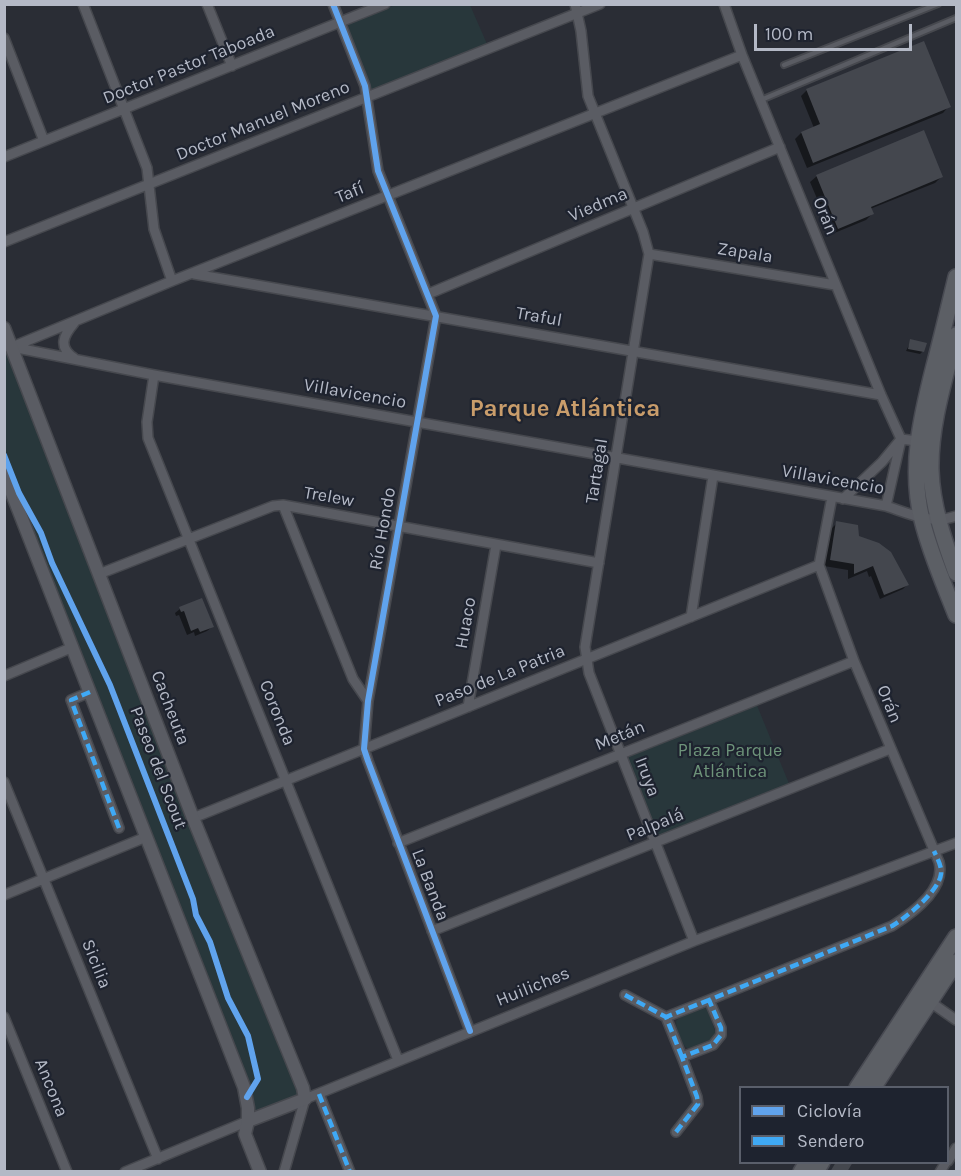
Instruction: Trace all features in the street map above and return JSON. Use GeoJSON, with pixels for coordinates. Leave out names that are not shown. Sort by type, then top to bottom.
{"type":"FeatureCollection","features":[{"type":"Feature","properties":{"kind":"main road"},"geometry":{"type":"LineString","coordinates":[[957,277],[917,441],[916,468],[922,519],[935,561],[957,615]]}},
{"type":"Feature","properties":{"kind":"main road"},"geometry":{"type":"LineString","coordinates":[[957,335],[952,370],[935,423],[931,457],[932,484],[939,520],[957,573]]}},
{"type":"Feature","properties":{"kind":"main road"},"geometry":{"type":"LineString","coordinates":[[874,1086],[925,999],[957,937]]}},
{"type":"Feature","properties":{"kind":"main road"},"geometry":{"type":"LineString","coordinates":[[859,1086],[925,999],[957,962]]}},
{"type":"Feature","properties":{"kind":"street"},"geometry":{"type":"LineString","coordinates":[[83,4],[147,168],[154,229],[172,281]]}},
{"type":"Feature","properties":{"kind":"street"},"geometry":{"type":"LineString","coordinates":[[207,4],[232,66]]}},
{"type":"Feature","properties":{"kind":"street"},"geometry":{"type":"LineString","coordinates":[[333,4],[365,86],[374,152],[388,196],[435,316]]}},
{"type":"Feature","properties":{"kind":"street","name":"Doctor Pastor Taboada"},"geometry":{"type":"LineString","coordinates":[[4,157],[385,4]]}},
{"type":"Feature","properties":{"kind":"street","name":"Doctor Manuel Moreno"},"geometry":{"type":"LineString","coordinates":[[4,242],[368,97],[577,9],[600,4]]}},
{"type":"Feature","properties":{"kind":"street","name":"Orán"},"geometry":{"type":"LineString","coordinates":[[724,4],[742,55],[835,285],[901,439]]}},
{"type":"Feature","properties":{"kind":"street"},"geometry":{"type":"LineString","coordinates":[[577,9],[585,86],[649,254]]}},
{"type":"Feature","properties":{"kind":"street"},"geometry":{"type":"LineString","coordinates":[[4,38],[44,141]]}},
{"type":"Feature","properties":{"kind":"street","name":"Tafí"},"geometry":{"type":"LineString","coordinates":[[8,346],[76,321],[742,55]]}},
{"type":"Feature","properties":{"kind":"street","name":"Viedma"},"geometry":{"type":"LineString","coordinates":[[428,294],[780,147]]}},
{"type":"Feature","properties":{"kind":"street","name":"Zapala"},"geometry":{"type":"LineString","coordinates":[[649,254],[835,285]]}},
{"type":"Feature","properties":{"kind":"street","name":"Tartagal"},"geometry":{"type":"LineString","coordinates":[[585,658],[598,563],[649,254]]}},
{"type":"Feature","properties":{"kind":"street","name":"Traful"},"geometry":{"type":"LineString","coordinates":[[191,274],[881,395]]}},
{"type":"Feature","properties":{"kind":"street","name":"Río Hondo"},"geometry":{"type":"LineString","coordinates":[[364,749],[368,701],[435,316]]}},
{"type":"Feature","properties":{"kind":"street"},"geometry":{"type":"LineString","coordinates":[[76,321],[63,338],[63,346],[76,360]]}},
{"type":"Feature","properties":{"kind":"street","name":"Cacheuta"},"geometry":{"type":"LineString","coordinates":[[4,328],[8,346],[303,1088],[305,1099]]}},
{"type":"Feature","properties":{"kind":"street","name":"Villavicencio"},"geometry":{"type":"LineString","coordinates":[[8,346],[154,375],[886,506],[922,519],[939,520],[957,516]]}},
{"type":"Feature","properties":{"kind":"street","name":"Coronda"},"geometry":{"type":"LineString","coordinates":[[154,375],[147,431],[398,1060]]}},
{"type":"Feature","properties":{"kind":"street"},"geometry":{"type":"LineString","coordinates":[[901,439],[917,441]]}},
{"type":"Feature","properties":{"kind":"street"},"geometry":{"type":"LineString","coordinates":[[843,498],[882,462],[901,439]]}},
{"type":"Feature","properties":{"kind":"street"},"geometry":{"type":"LineString","coordinates":[[886,506],[901,439]]}},
{"type":"Feature","properties":{"kind":"street"},"geometry":{"type":"LineString","coordinates":[[4,473],[8,493],[73,646],[244,1088],[248,1121],[245,1134],[260,1172]]}},
{"type":"Feature","properties":{"kind":"street"},"geometry":{"type":"LineString","coordinates":[[691,617],[713,476]]}},
{"type":"Feature","properties":{"kind":"street"},"geometry":{"type":"LineString","coordinates":[[819,565],[832,497]]}},
{"type":"Feature","properties":{"kind":"street"},"geometry":{"type":"LineString","coordinates":[[283,505],[353,680],[368,701]]}},
{"type":"Feature","properties":{"kind":"street","name":"Trelew"},"geometry":{"type":"LineString","coordinates":[[99,574],[273,506],[283,505],[598,563]]}},
{"type":"Feature","properties":{"kind":"street","name":"Huaco"},"geometry":{"type":"LineString","coordinates":[[468,707],[496,545]]}},
{"type":"Feature","properties":{"kind":"street","name":"Orán"},"geometry":{"type":"LineString","coordinates":[[709,1000],[892,926],[909,915],[940,879],[942,871],[854,661],[819,565]]}},
{"type":"Feature","properties":{"kind":"street","name":"Paso de La Patria"},"geometry":{"type":"LineString","coordinates":[[194,818],[819,565]]}},
{"type":"Feature","properties":{"kind":"street"},"geometry":{"type":"LineString","coordinates":[[4,676],[73,646]]}},
{"type":"Feature","properties":{"kind":"street","name":"Iruya"},"geometry":{"type":"LineString","coordinates":[[585,658],[694,942]]}},
{"type":"Feature","properties":{"kind":"street","name":"Metán"},"geometry":{"type":"LineString","coordinates":[[398,843],[854,661]]}},
{"type":"Feature","properties":{"kind":"street"},"geometry":{"type":"LineString","coordinates":[[90,692],[71,700],[120,828]]}},
{"type":"Feature","properties":{"kind":"street","name":"La Banda"},"geometry":{"type":"LineString","coordinates":[[364,749],[470,1031]]}},
{"type":"Feature","properties":{"kind":"street","name":"Palpalá"},"geometry":{"type":"LineString","coordinates":[[432,931],[890,749]]}},
{"type":"Feature","properties":{"kind":"street","name":"Sicilia"},"geometry":{"type":"LineString","coordinates":[[4,782],[158,1159]]}},
{"type":"Feature","properties":{"kind":"street"},"geometry":{"type":"LineString","coordinates":[[4,895],[146,837]]}},
{"type":"Feature","properties":{"kind":"street","name":"Huiliches"},"geometry":{"type":"LineString","coordinates":[[125,1172],[694,942],[957,843]]}},
{"type":"Feature","properties":{"kind":"street"},"geometry":{"type":"LineString","coordinates":[[625,994],[666,1017],[697,1097],[698,1104],[676,1132]]}},
{"type":"Feature","properties":{"kind":"street"},"geometry":{"type":"LineString","coordinates":[[925,999],[957,1020]]}},
{"type":"Feature","properties":{"kind":"street"},"geometry":{"type":"LineString","coordinates":[[666,1017],[709,1000],[721,1028],[721,1035],[712,1045],[682,1057]]}},
{"type":"Feature","properties":{"kind":"street","name":"Ancona"},"geometry":{"type":"LineString","coordinates":[[4,1017],[67,1172]]}},
{"type":"Feature","properties":{"kind":"street"},"geometry":{"type":"LineString","coordinates":[[320,1094],[350,1172]]}},
{"type":"Feature","properties":{"kind":"street"},"geometry":{"type":"LineString","coordinates":[[284,1172],[305,1099]]}},
{"type":"Feature","properties":{"kind":"lane"},"geometry":{"type":"LineString","coordinates":[[784,65],[938,4]]}},
{"type":"Feature","properties":{"kind":"lane"},"geometry":{"type":"LineString","coordinates":[[760,100],[957,18]]}},
{"type":"Feature","properties":{"kind":"green space"},"geometry":{"type":"Polygon","coordinates":[[[395,5],[470,5],[487,44],[372,91],[344,24],[395,5]]]}},
{"type":"Feature","properties":{"kind":"green space"},"geometry":{"type":"Polygon","coordinates":[[[5,328],[305,1099],[248,1121],[248,1108],[5,473],[5,328]]]}},
{"type":"Feature","properties":{"kind":"green space","name":"Plaza Parque Atlántica"},"geometry":{"type":"Polygon","coordinates":[[[756,703],[790,786],[657,839],[626,755],[756,703]]]}},
{"type":"Feature","properties":{"kind":"green space"},"geometry":{"type":"Polygon","coordinates":[[[703,1007],[708,1010],[716,1034],[714,1039],[696,1048],[687,1048],[681,1040],[676,1021],[703,1007]]]}},
{"type":"Feature","properties":{"kind":"building"},"geometry":{"type":"Polygon","coordinates":[[[924,41],[951,107],[813,163],[801,132],[820,124],[806,89],[924,41]]]}},
{"type":"Feature","properties":{"kind":"building"},"geometry":{"type":"Polygon","coordinates":[[[924,130],[943,177],[871,207],[874,214],[838,229],[816,175],[924,130]]]}},
{"type":"Feature","properties":{"kind":"building"},"geometry":{"type":"Polygon","coordinates":[[[910,339],[927,343],[924,352],[908,349],[910,339]]]}},
{"type":"Feature","properties":{"kind":"building"},"geometry":{"type":"Polygon","coordinates":[[[836,521],[858,525],[859,536],[879,543],[891,552],[909,585],[884,595],[873,566],[854,574],[854,564],[830,560],[836,521]]]}},
{"type":"Feature","properties":{"kind":"building"},"geometry":{"type":"Polygon","coordinates":[[[202,598],[214,627],[200,632],[198,628],[191,631],[184,611],[181,612],[179,607],[202,598]]]}},
{"type":"Feature","properties":{"kind":"building"},"geometry":{"type":"Polygon","coordinates":[[[835,1164],[852,1164],[847,1172],[830,1172],[835,1164]]]}},
{"type":"Feature","properties":{"kind":"marked path"},"geometry":{"type":"LineString","coordinates":[[90,692],[71,700],[119,828]]}},
{"type":"Feature","properties":{"kind":"marked path"},"geometry":{"type":"LineString","coordinates":[[676,1132],[698,1104],[682,1057],[713,1045],[721,1035],[721,1028],[709,1000],[892,926],[929,896],[939,881],[941,868],[934,851]]}},
{"type":"Feature","properties":{"kind":"marked path"},"geometry":{"type":"LineString","coordinates":[[625,995],[666,1017]]}},
{"type":"Feature","properties":{"kind":"marked path"},"geometry":{"type":"LineString","coordinates":[[682,1057],[666,1017],[709,1000]]}},
{"type":"Feature","properties":{"kind":"marked path"},"geometry":{"type":"LineString","coordinates":[[319,1094],[350,1172]]}},
{"type":"Feature","properties":{"kind":"cycle path"},"geometry":{"type":"LineString","coordinates":[[333,4],[365,86],[378,171],[436,316],[368,701],[364,749],[470,1031]]}},
{"type":"Feature","properties":{"kind":"cycle path","name":"Paseo del Scout"},"geometry":{"type":"LineString","coordinates":[[4,455],[19,493],[41,533],[52,563],[110,685],[193,899],[196,915],[210,942],[228,998],[248,1036],[258,1079],[247,1097]]}},
{"type":"Feature","properties":{"kind":"district","name":"Parque Atlántica"},"geometry":{"type":"Point","coordinates":[565,409]}}]}
